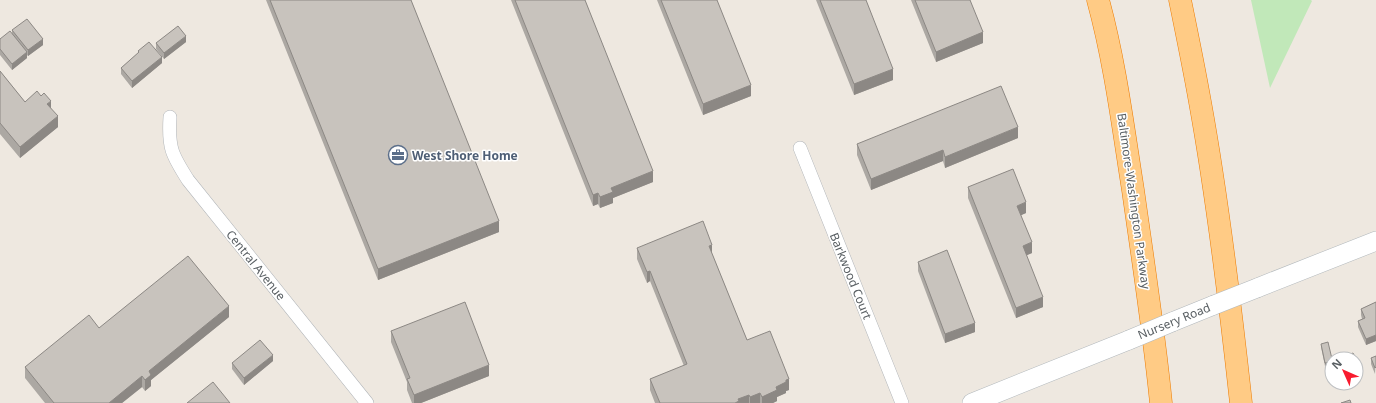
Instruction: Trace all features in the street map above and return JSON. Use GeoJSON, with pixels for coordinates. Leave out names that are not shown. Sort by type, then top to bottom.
{"type":"FeatureCollection","features":[{"type":"Feature","properties":{"kind":"highway","name":"Baltimore-Washington Parkway"},"geometry":{"type":"LineString","coordinates":[[1098,0],[1122,119],[1162,403]]}},
{"type":"Feature","properties":{"kind":"highway"},"geometry":{"type":"LineString","coordinates":[[1180,0],[1200,103],[1216,205],[1234,336],[1241,403]]}},
{"type":"Feature","properties":{"kind":"main road","name":"Nursery Road"},"geometry":{"type":"LineString","coordinates":[[972,403],[1376,241]]}},
{"type":"Feature","properties":{"kind":"street","name":"Central Avenue"},"geometry":{"type":"LineString","coordinates":[[170,117],[169,138],[174,157],[188,180],[367,403]]}},
{"type":"Feature","properties":{"kind":"street","name":"Barkwood Court"},"geometry":{"type":"LineString","coordinates":[[800,148],[902,403]]}},
{"type":"Feature","properties":{"kind":"green space"},"geometry":{"type":"Polygon","coordinates":[[[1251,0],[1312,1],[1270,88],[1251,0]]]}},
{"type":"Feature","properties":{"kind":"building","name":"West Shore Home"},"geometry":{"type":"Polygon","coordinates":[[[270,0],[411,0],[499,221],[378,269],[270,0]]]}},
{"type":"Feature","properties":{"kind":"building"},"geometry":{"type":"Polygon","coordinates":[[[515,0],[585,0],[653,171],[611,188],[613,192],[600,197],[598,193],[593,195],[515,0]]]}},
{"type":"Feature","properties":{"kind":"building"},"geometry":{"type":"Polygon","coordinates":[[[661,0],[717,0],[751,85],[703,104],[661,0]]]}},
{"type":"Feature","properties":{"kind":"building"},"geometry":{"type":"Polygon","coordinates":[[[820,0],[866,0],[893,69],[854,84],[820,0]]]}},
{"type":"Feature","properties":{"kind":"building"},"geometry":{"type":"Polygon","coordinates":[[[915,0],[970,0],[983,32],[936,52],[915,0]]]}},
{"type":"Feature","properties":{"kind":"building"},"geometry":{"type":"Polygon","coordinates":[[[27,19],[43,39],[28,50],[12,30],[27,19]]]}},
{"type":"Feature","properties":{"kind":"building"},"geometry":{"type":"Polygon","coordinates":[[[178,26],[186,36],[164,53],[156,43],[178,26]]]}},
{"type":"Feature","properties":{"kind":"building"},"geometry":{"type":"Polygon","coordinates":[[[10,31],[27,52],[12,64],[0,49],[0,39],[10,31]]]}},
{"type":"Feature","properties":{"kind":"building"},"geometry":{"type":"Polygon","coordinates":[[[149,42],[162,57],[132,81],[121,68],[149,42]]]}},
{"type":"Feature","properties":{"kind":"building"},"geometry":{"type":"Polygon","coordinates":[[[0,71],[25,102],[37,91],[41,96],[44,93],[51,101],[47,104],[58,116],[20,147],[0,123],[0,71]]]}},
{"type":"Feature","properties":{"kind":"building"},"geometry":{"type":"Polygon","coordinates":[[[1001,86],[1018,127],[945,157],[943,150],[871,179],[857,144],[1001,86]]]}},
{"type":"Feature","properties":{"kind":"building"},"geometry":{"type":"Polygon","coordinates":[[[1013,169],[1026,202],[1017,206],[1032,242],[1023,246],[1043,297],[1016,308],[968,187],[1013,169]]]}},
{"type":"Feature","properties":{"kind":"building"},"geometry":{"type":"Polygon","coordinates":[[[703,221],[712,245],[709,246],[747,340],[770,331],[789,379],[776,387],[777,390],[762,397],[760,393],[750,397],[749,395],[738,399],[739,401],[735,403],[660,403],[650,379],[687,364],[650,271],[647,272],[637,248],[703,221]]]}},
{"type":"Feature","properties":{"kind":"building"},"geometry":{"type":"Polygon","coordinates":[[[947,250],[975,323],[945,334],[918,262],[947,250]]]}},
{"type":"Feature","properties":{"kind":"building"},"geometry":{"type":"Polygon","coordinates":[[[188,256],[229,306],[149,371],[151,375],[145,380],[142,376],[109,403],[54,403],[25,367],[89,315],[99,328],[188,256]]]}},
{"type":"Feature","properties":{"kind":"building"},"geometry":{"type":"Polygon","coordinates":[[[465,302],[489,365],[414,395],[407,379],[410,378],[391,331],[465,302]]]}},
{"type":"Feature","properties":{"kind":"building"},"geometry":{"type":"Polygon","coordinates":[[[1376,302],[1376,335],[1366,339],[1358,321],[1365,318],[1361,309],[1376,302]]]}},
{"type":"Feature","properties":{"kind":"building"},"geometry":{"type":"Polygon","coordinates":[[[260,340],[273,355],[244,378],[232,363],[260,340]]]}},
{"type":"Feature","properties":{"kind":"building"},"geometry":{"type":"Polygon","coordinates":[[[1328,342],[1330,351],[1324,351],[1324,358],[1321,344],[1328,342]]]}},
{"type":"Feature","properties":{"kind":"building"},"geometry":{"type":"Polygon","coordinates":[[[1376,356],[1376,367],[1375,368],[1371,358],[1376,356]]]}},
{"type":"Feature","properties":{"kind":"building"},"geometry":{"type":"Polygon","coordinates":[[[213,382],[230,403],[187,403],[213,382]]]}},
{"type":"Feature","properties":{"kind":"building"},"geometry":{"type":"Polygon","coordinates":[[[1350,400],[1351,403],[1341,403],[1350,400]]]}},
{"type":"Feature","properties":{"kind":"place","name":"West Shore Home"},"geometry":{"type":"Point","coordinates":[398,155]}}]}
